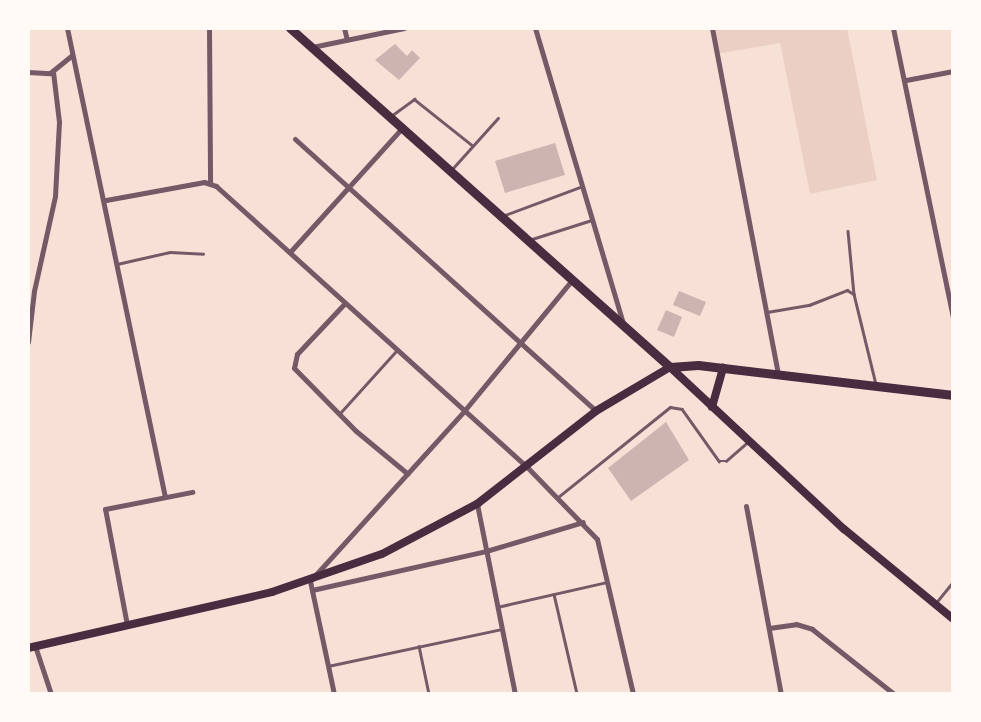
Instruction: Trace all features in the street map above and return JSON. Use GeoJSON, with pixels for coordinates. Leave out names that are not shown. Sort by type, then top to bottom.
{"type":"FeatureCollection","features":[{"type":"Feature","properties":{"kind":"main road"},"geometry":{"type":"LineString","coordinates":[[290,28],[573,279],[749,442],[953,619]]}},
{"type":"Feature","properties":{"kind":"main road"},"geometry":{"type":"LineString","coordinates":[[32,647],[311,586],[410,542],[477,504],[596,411],[670,367],[723,368],[953,395]]}},
{"type":"Feature","properties":{"kind":"main road"},"geometry":{"type":"LineString","coordinates":[[712,407],[723,368]]}},
{"type":"Feature","properties":{"kind":"street"},"geometry":{"type":"LineString","coordinates":[[67,28],[71,56],[106,200],[165,496]]}},
{"type":"Feature","properties":{"kind":"street"},"geometry":{"type":"LineString","coordinates":[[209,28],[210,183]]}},
{"type":"Feature","properties":{"kind":"street"},"geometry":{"type":"LineString","coordinates":[[344,28],[347,40]]}},
{"type":"Feature","properties":{"kind":"street"},"geometry":{"type":"LineString","coordinates":[[313,47],[404,28]]}},
{"type":"Feature","properties":{"kind":"street"},"geometry":{"type":"LineString","coordinates":[[536,28],[585,186],[624,326]]}},
{"type":"Feature","properties":{"kind":"street"},"geometry":{"type":"LineString","coordinates":[[712,28],[778,374]]}},
{"type":"Feature","properties":{"kind":"street"},"geometry":{"type":"LineString","coordinates":[[893,28],[906,80],[953,318]]}},
{"type":"Feature","properties":{"kind":"street"},"geometry":{"type":"LineString","coordinates":[[28,72],[53,72],[71,56]]}},
{"type":"Feature","properties":{"kind":"street"},"geometry":{"type":"LineString","coordinates":[[906,80],[953,71]]}},
{"type":"Feature","properties":{"kind":"street"},"geometry":{"type":"LineString","coordinates":[[28,342],[56,183],[60,122],[53,72]]}},
{"type":"Feature","properties":{"kind":"street"},"geometry":{"type":"LineString","coordinates":[[290,252],[403,127]]}},
{"type":"Feature","properties":{"kind":"street"},"geometry":{"type":"LineString","coordinates":[[295,139],[596,411]]}},
{"type":"Feature","properties":{"kind":"street"},"geometry":{"type":"LineString","coordinates":[[106,200],[210,183],[527,467],[597,539],[633,694]]}},
{"type":"Feature","properties":{"kind":"street"},"geometry":{"type":"LineString","coordinates":[[311,586],[464,411],[573,279]]}},
{"type":"Feature","properties":{"kind":"street"},"geometry":{"type":"LineString","coordinates":[[345,303],[294,361],[298,375],[341,412],[356,431],[408,474]]}},
{"type":"Feature","properties":{"kind":"street"},"geometry":{"type":"LineString","coordinates":[[127,625],[105,509],[192,492]]}},
{"type":"Feature","properties":{"kind":"street"},"geometry":{"type":"LineString","coordinates":[[477,504],[515,694]]}},
{"type":"Feature","properties":{"kind":"street"},"geometry":{"type":"LineString","coordinates":[[746,506],[781,694]]}},
{"type":"Feature","properties":{"kind":"street"},"geometry":{"type":"LineString","coordinates":[[311,586],[486,551],[583,522]]}},
{"type":"Feature","properties":{"kind":"street"},"geometry":{"type":"LineString","coordinates":[[311,586],[334,694]]}},
{"type":"Feature","properties":{"kind":"street"},"geometry":{"type":"LineString","coordinates":[[769,628],[796,624],[812,629],[894,694]]}},
{"type":"Feature","properties":{"kind":"street"},"geometry":{"type":"LineString","coordinates":[[32,647],[51,694]]}},
{"type":"Feature","properties":{"kind":"lane"},"geometry":{"type":"LineString","coordinates":[[391,116],[414,99],[472,146]]}},
{"type":"Feature","properties":{"kind":"lane"},"geometry":{"type":"LineString","coordinates":[[451,171],[498,118]]}},
{"type":"Feature","properties":{"kind":"lane"},"geometry":{"type":"LineString","coordinates":[[502,216],[585,186]]}},
{"type":"Feature","properties":{"kind":"lane"},"geometry":{"type":"LineString","coordinates":[[529,240],[594,219]]}},
{"type":"Feature","properties":{"kind":"lane"},"geometry":{"type":"LineString","coordinates":[[848,231],[854,294],[877,386]]}},
{"type":"Feature","properties":{"kind":"lane"},"geometry":{"type":"LineString","coordinates":[[117,264],[156,253],[203,254]]}},
{"type":"Feature","properties":{"kind":"lane"},"geometry":{"type":"LineString","coordinates":[[767,312],[809,305],[847,290],[854,294]]}},
{"type":"Feature","properties":{"kind":"lane"},"geometry":{"type":"LineString","coordinates":[[341,412],[397,350]]}},
{"type":"Feature","properties":{"kind":"lane"},"geometry":{"type":"LineString","coordinates":[[557,498],[670,407],[682,409],[719,461],[726,461],[749,442]]}},
{"type":"Feature","properties":{"kind":"lane"},"geometry":{"type":"LineString","coordinates":[[497,607],[609,582]]}},
{"type":"Feature","properties":{"kind":"lane"},"geometry":{"type":"LineString","coordinates":[[935,604],[953,582]]}},
{"type":"Feature","properties":{"kind":"lane"},"geometry":{"type":"LineString","coordinates":[[554,594],[577,694]]}},
{"type":"Feature","properties":{"kind":"lane"},"geometry":{"type":"LineString","coordinates":[[328,666],[502,629]]}},
{"type":"Feature","properties":{"kind":"lane"},"geometry":{"type":"LineString","coordinates":[[419,646],[429,694]]}},
{"type":"Feature","properties":{"kind":"shaded area"},"geometry":{"type":"Polygon","coordinates":[[[712,28],[847,28],[877,180],[810,194],[780,43],[717,54],[712,28]]]}},
{"type":"Feature","properties":{"kind":"building"},"geometry":{"type":"Polygon","coordinates":[[[395,44],[407,56],[412,50],[420,58],[399,80],[375,60],[395,44]]]}},
{"type":"Feature","properties":{"kind":"building"},"geometry":{"type":"Polygon","coordinates":[[[555,143],[565,175],[505,193],[495,161],[555,143]]]}},
{"type":"Feature","properties":{"kind":"building"},"geometry":{"type":"Polygon","coordinates":[[[679,291],[706,302],[700,316],[673,305],[679,291]]]}},
{"type":"Feature","properties":{"kind":"building"},"geometry":{"type":"Polygon","coordinates":[[[666,310],[682,317],[674,337],[657,330],[666,310]]]}},
{"type":"Feature","properties":{"kind":"building"},"geometry":{"type":"Polygon","coordinates":[[[666,422],[689,460],[631,501],[608,468],[666,422]]]}}]}
